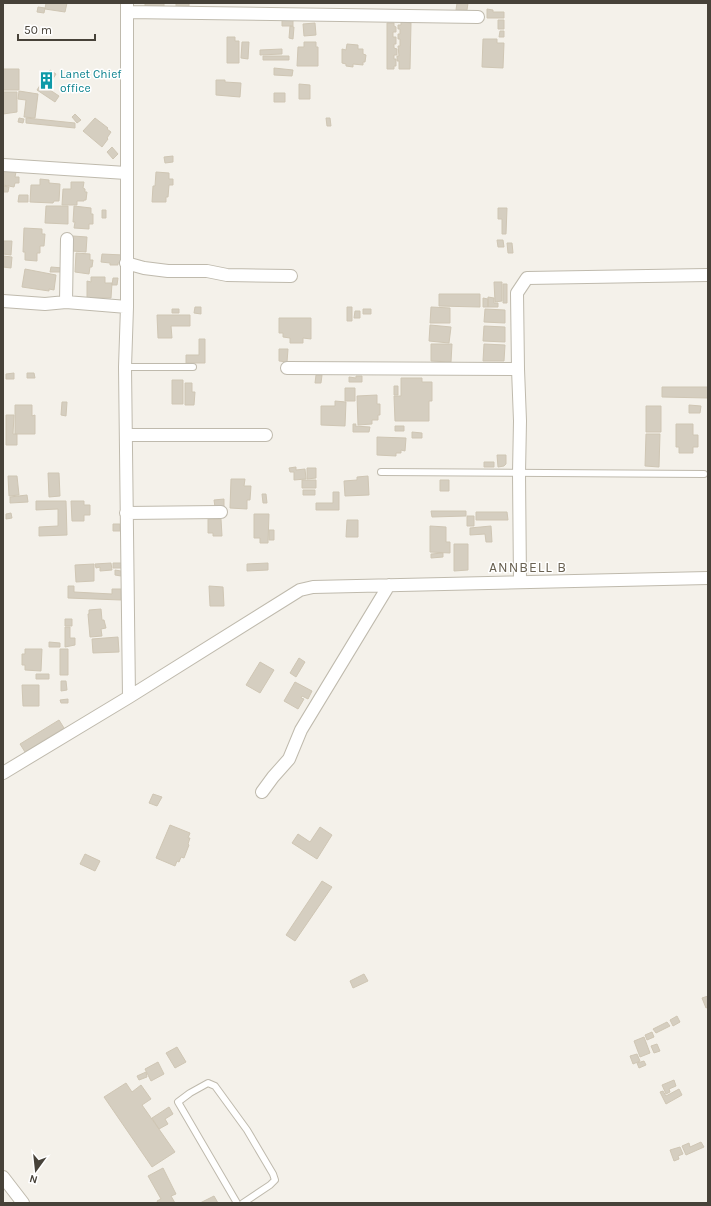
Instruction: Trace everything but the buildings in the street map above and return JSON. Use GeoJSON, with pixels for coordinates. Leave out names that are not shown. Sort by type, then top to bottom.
{"type":"FeatureCollection","features":[{"type":"Feature","properties":{"kind":"street"},"geometry":{"type":"LineString","coordinates":[[129,698],[125,367],[127,8],[478,17]]}},
{"type":"Feature","properties":{"kind":"street"},"geometry":{"type":"LineString","coordinates":[[3,165],[126,173]]}},
{"type":"Feature","properties":{"kind":"street"},"geometry":{"type":"LineString","coordinates":[[66,302],[67,239]]}},
{"type":"Feature","properties":{"kind":"street"},"geometry":{"type":"LineString","coordinates":[[126,263],[144,268],[168,271],[207,271],[227,275],[291,276]]}},
{"type":"Feature","properties":{"kind":"street"},"geometry":{"type":"LineString","coordinates":[[520,582],[520,421],[517,293],[527,278],[708,275]]}},
{"type":"Feature","properties":{"kind":"street"},"geometry":{"type":"LineString","coordinates":[[3,301],[45,304],[66,302],[126,307]]}},
{"type":"Feature","properties":{"kind":"street"},"geometry":{"type":"LineString","coordinates":[[287,368],[518,369]]}},
{"type":"Feature","properties":{"kind":"street"},"geometry":{"type":"LineString","coordinates":[[126,435],[266,435]]}},
{"type":"Feature","properties":{"kind":"street"},"geometry":{"type":"LineString","coordinates":[[126,513],[221,512]]}},
{"type":"Feature","properties":{"kind":"street"},"geometry":{"type":"LineString","coordinates":[[3,773],[129,698],[204,649],[300,590],[313,587],[708,578]]}},
{"type":"Feature","properties":{"kind":"street"},"geometry":{"type":"LineString","coordinates":[[262,792],[289,759],[301,730],[389,585]]}},
{"type":"Feature","properties":{"kind":"street"},"geometry":{"type":"LineString","coordinates":[[3,1177],[23,1203]]}},
{"type":"Feature","properties":{"kind":"lane"},"geometry":{"type":"LineString","coordinates":[[125,367],[193,367]]}},
{"type":"Feature","properties":{"kind":"lane"},"geometry":{"type":"LineString","coordinates":[[381,472],[704,474]]}},
{"type":"Feature","properties":{"kind":"lane"},"geometry":{"type":"LineString","coordinates":[[237,1203],[178,1102],[208,1083],[215,1086],[243,1124],[273,1174],[275,1180],[270,1186],[243,1203]]}},
{"type":"Feature","properties":{"kind":"place","name":"Lanet Chief office"},"geometry":{"type":"Point","coordinates":[47,81]}},
{"type":"Feature","properties":{"kind":"district","name":"ANNBELL B"},"geometry":{"type":"Point","coordinates":[528,567]}}]}
